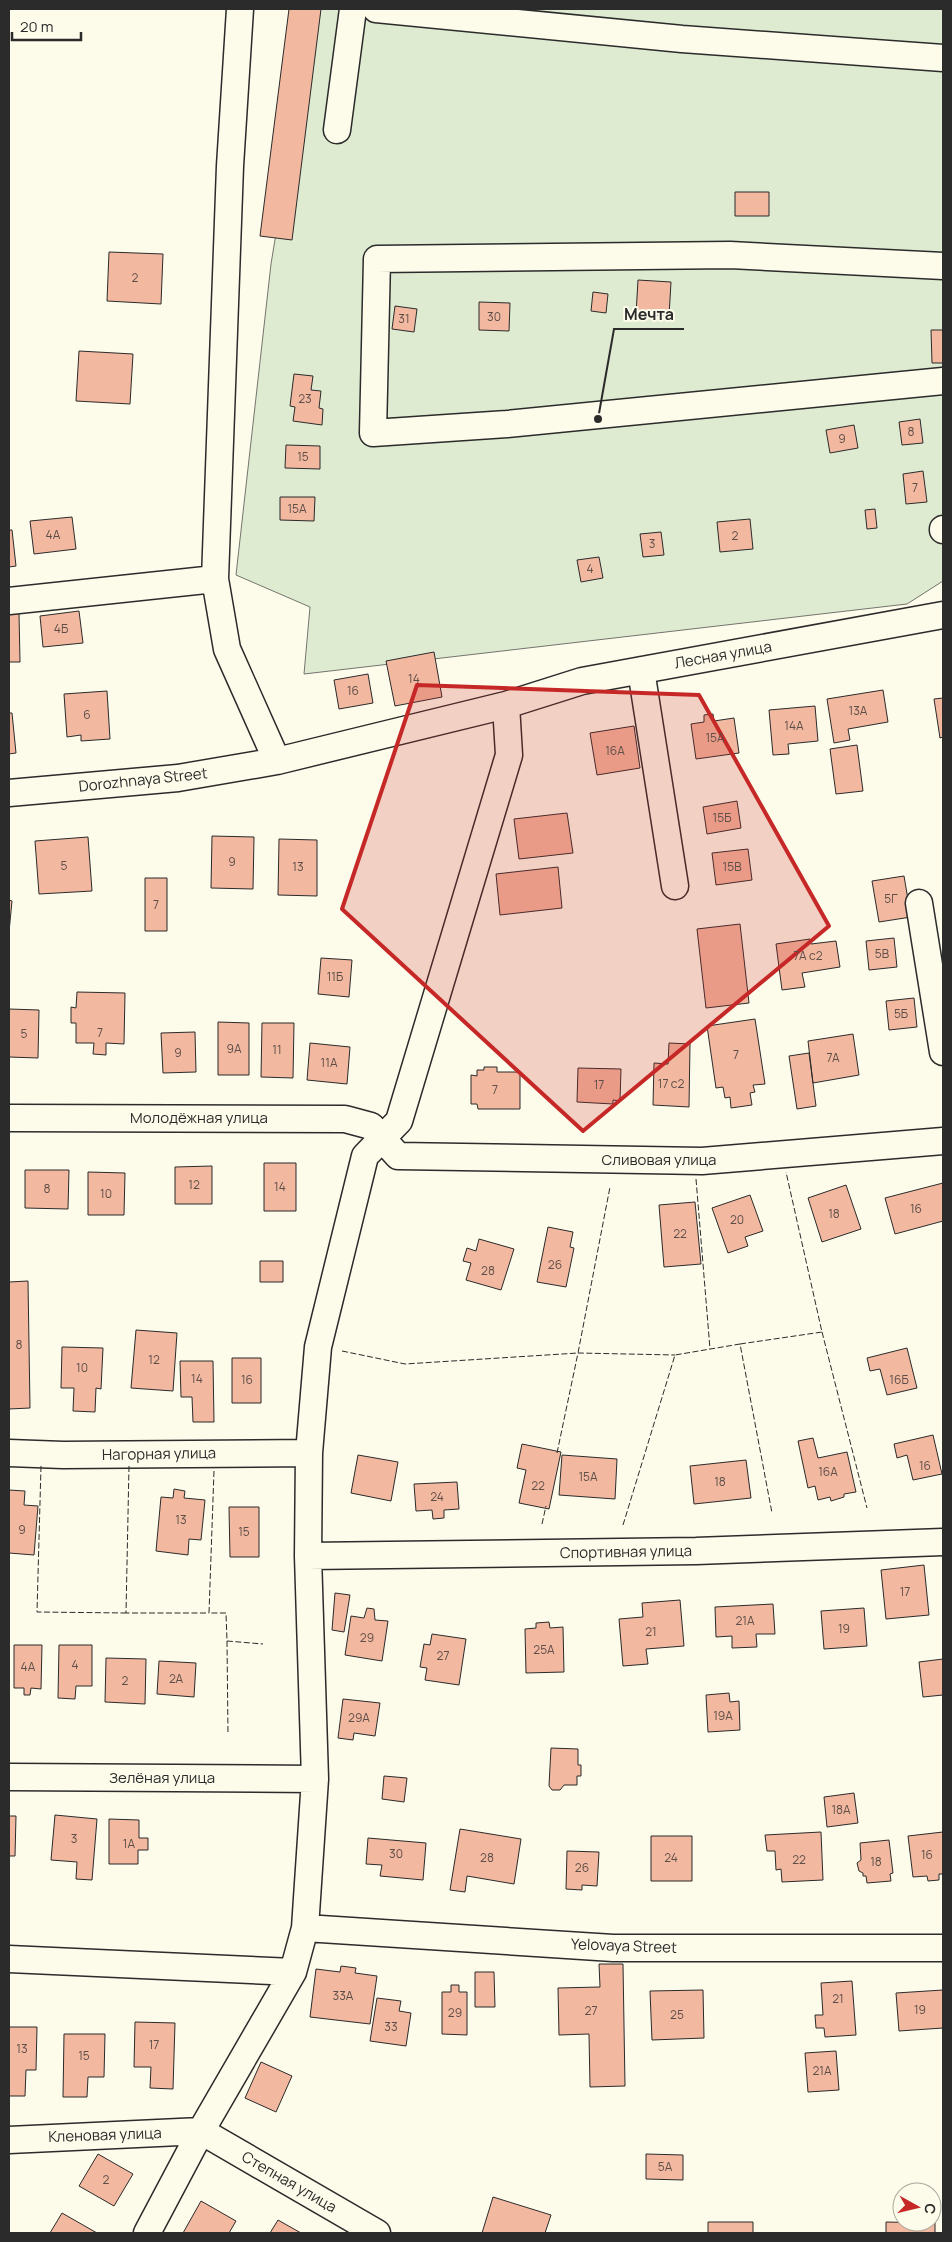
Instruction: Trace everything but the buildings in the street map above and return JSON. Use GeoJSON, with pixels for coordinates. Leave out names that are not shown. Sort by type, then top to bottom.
{"type":"FeatureCollection","features":[{"type":"Feature","properties":{"kind":"street"},"geometry":{"type":"LineString","coordinates":[[240,9],[230,166],[215,579],[227,649],[277,761]]}},
{"type":"Feature","properties":{"kind":"street"},"geometry":{"type":"LineString","coordinates":[[337,130],[353,9]]}},
{"type":"Feature","properties":{"kind":"street"},"geometry":{"type":"LineString","coordinates":[[376,9],[682,39],[943,58]]}},
{"type":"Feature","properties":{"kind":"street"},"geometry":{"type":"LineString","coordinates":[[943,266],[730,254],[377,259],[373,433],[507,424],[943,381]]}},
{"type":"Feature","properties":{"kind":"street"},"geometry":{"type":"LineString","coordinates":[[9,601],[215,579]]}},
{"type":"Feature","properties":{"kind":"street","name":"Лесная улица"},"geometry":{"type":"LineString","coordinates":[[506,705],[582,681],[943,616]]}},
{"type":"Feature","properties":{"kind":"street"},"geometry":{"type":"LineString","coordinates":[[641,670],[675,886]]}},
{"type":"Feature","properties":{"kind":"street"},"geometry":{"type":"LineString","coordinates":[[147,2233],[201,2131],[292,1972],[305,1928],[316,1779],[308,1556],[309,1453],[318,1347],[365,1156],[399,1121],[509,755],[506,705]]}},
{"type":"Feature","properties":{"kind":"street","name":"Dorozhnaya Street"},"geometry":{"type":"LineString","coordinates":[[9,793],[178,778],[277,761],[506,705]]}},
{"type":"Feature","properties":{"kind":"street"},"geometry":{"type":"LineString","coordinates":[[919,903],[943,1052]]}},
{"type":"Feature","properties":{"kind":"street","name":"Молодёжная улица"},"geometry":{"type":"LineString","coordinates":[[9,1118],[345,1119],[371,1126],[382,1139]]}},
{"type":"Feature","properties":{"kind":"street","name":"Сливовая улица"},"geometry":{"type":"LineString","coordinates":[[382,1139],[398,1156],[702,1161],[943,1141]]}},
{"type":"Feature","properties":{"kind":"street","name":"Нагорная улица"},"geometry":{"type":"LineString","coordinates":[[9,1453],[62,1455],[309,1453]]}},
{"type":"Feature","properties":{"kind":"street","name":"Спортивная улица"},"geometry":{"type":"LineString","coordinates":[[308,1556],[696,1551],[943,1542]]}},
{"type":"Feature","properties":{"kind":"street","name":"Зелёная улица"},"geometry":{"type":"LineString","coordinates":[[9,1777],[316,1779]]}},
{"type":"Feature","properties":{"kind":"street","name":"Yelovaya Street"},"geometry":{"type":"LineString","coordinates":[[305,1928],[613,1948],[943,1948]]}},
{"type":"Feature","properties":{"kind":"street"},"geometry":{"type":"LineString","coordinates":[[9,1959],[292,1972]]}},
{"type":"Feature","properties":{"kind":"street","name":"Кленовая улица"},"geometry":{"type":"LineString","coordinates":[[9,2140],[201,2131]]}},
{"type":"Feature","properties":{"kind":"street","name":"Степная улица"},"geometry":{"type":"LineString","coordinates":[[201,2131],[377,2233]]}},
{"type":"Feature","properties":{"kind":"highlighted area"},"geometry":{"type":"Polygon","coordinates":[[[417,685],[699,695],[829,926],[583,1131],[342,909],[417,685]]]}},
{"type":"Feature","properties":{"kind":"green space"},"geometry":{"type":"Polygon","coordinates":[[[313,9],[943,9],[943,581],[907,604],[304,674],[310,607],[236,575],[271,264],[313,9]]]}},
{"type":"Feature","properties":{"kind":"fence"},"geometry":{"type":"LineString","coordinates":[[740,1344],[822,1332],[786,1172]]}},
{"type":"Feature","properties":{"kind":"fence"},"geometry":{"type":"LineString","coordinates":[[696,1179],[710,1349]]}},
{"type":"Feature","properties":{"kind":"fence"},"geometry":{"type":"LineString","coordinates":[[342,1351],[405,1364],[578,1353],[610,1187]]}},
{"type":"Feature","properties":{"kind":"fence"},"geometry":{"type":"LineString","coordinates":[[822,1332],[867,1508]]}},
{"type":"Feature","properties":{"kind":"fence"},"geometry":{"type":"LineString","coordinates":[[623,1525],[675,1355],[740,1344],[772,1513]]}},
{"type":"Feature","properties":{"kind":"fence"},"geometry":{"type":"LineString","coordinates":[[557,1453],[578,1353],[675,1355]]}},
{"type":"Feature","properties":{"kind":"fence"},"geometry":{"type":"LineString","coordinates":[[41,1466],[37,1612],[126,1613]]}},
{"type":"Feature","properties":{"kind":"fence"},"geometry":{"type":"LineString","coordinates":[[129,1466],[126,1613],[209,1613]]}},
{"type":"Feature","properties":{"kind":"fence"},"geometry":{"type":"LineString","coordinates":[[214,1471],[209,1613],[226,1613],[227,1641],[263,1644]]}},
{"type":"Feature","properties":{"kind":"fence"},"geometry":{"type":"LineString","coordinates":[[542,1524],[546,1506]]}},
{"type":"Feature","properties":{"kind":"fence"},"geometry":{"type":"LineString","coordinates":[[227,1641],[228,1734]]}},
{"type":"Feature","properties":{"kind":"place","name":"Мечта"},"geometry":{"type":"Point","coordinates":[598,419]}}]}
